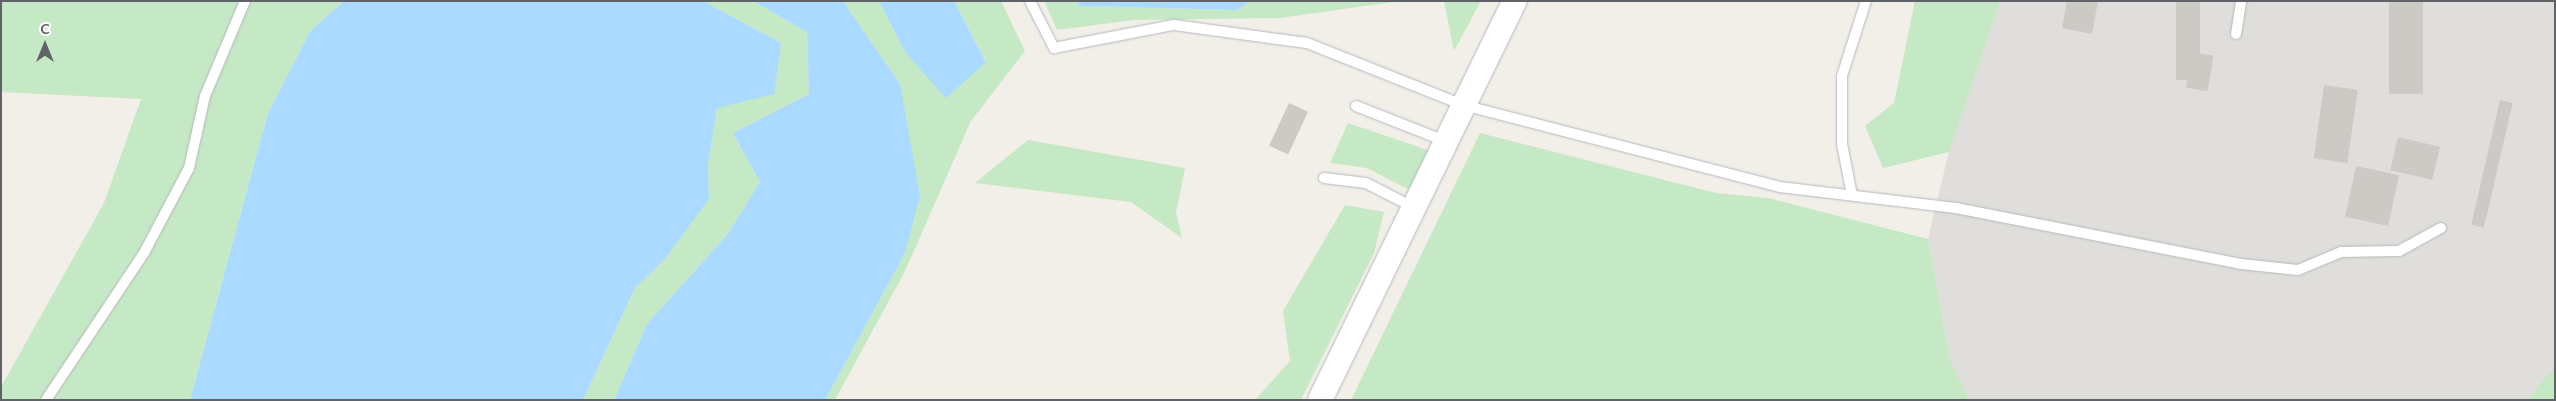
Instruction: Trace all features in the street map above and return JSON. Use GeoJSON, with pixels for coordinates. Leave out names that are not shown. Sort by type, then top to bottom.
{"type":"FeatureCollection","features":[{"type":"Feature","properties":{"kind":"street"},"geometry":{"type":"LineString","coordinates":[[1320,400],[1515,1]]}},
{"type":"Feature","properties":{"kind":"lane"},"geometry":{"type":"LineString","coordinates":[[46,400],[144,253],[189,168],[205,96],[245,1]]}},
{"type":"Feature","properties":{"kind":"lane"},"geometry":{"type":"LineString","coordinates":[[1030,1],[1054,48],[1174,25],[1307,43],[1463,105],[1780,187],[1956,208],[2240,264],[2298,270],[2341,252],[2399,251],[2441,228]]}},
{"type":"Feature","properties":{"kind":"lane"},"geometry":{"type":"LineString","coordinates":[[1852,195],[1842,144],[1842,76],[1866,1]]}},
{"type":"Feature","properties":{"kind":"lane"},"geometry":{"type":"LineString","coordinates":[[2236,34],[2241,1]]}},
{"type":"Feature","properties":{"kind":"lane"},"geometry":{"type":"LineString","coordinates":[[1356,106],[1446,141]]}},
{"type":"Feature","properties":{"kind":"lane"},"geometry":{"type":"LineString","coordinates":[[1324,178],[1366,183],[1414,207]]}},
{"type":"Feature","properties":{"kind":"shaded area"},"geometry":{"type":"Polygon","coordinates":[[[2000,1],[2555,1],[2555,369],[2529,400],[1969,400],[1950,360],[1928,239],[1949,151],[2000,1]]]}},
{"type":"Feature","properties":{"kind":"green space"},"geometry":{"type":"Polygon","coordinates":[[[1,1],[344,1],[311,30],[268,113],[190,400],[1,400],[1,387],[104,203],[141,99],[1,92],[1,1]]]}},
{"type":"Feature","properties":{"kind":"green space"},"geometry":{"type":"Polygon","coordinates":[[[703,1],[753,1],[807,32],[809,94],[733,133],[760,182],[727,235],[647,324],[614,400],[583,400],[635,288],[665,259],[709,199],[708,164],[717,108],[781,43],[703,1]]]}},
{"type":"Feature","properties":{"kind":"green space"},"geometry":{"type":"Polygon","coordinates":[[[843,1],[879,1],[905,52],[986,61],[954,1],[1001,1],[1025,51],[971,121],[905,271],[835,400],[825,400],[905,253],[900,84],[843,1]]]}},
{"type":"Feature","properties":{"kind":"green space"},"geometry":{"type":"Polygon","coordinates":[[[1044,1],[1077,1],[1079,6],[1237,10],[1250,1],[1400,1],[1280,18],[1134,20],[1057,30],[1044,1]]]}},
{"type":"Feature","properties":{"kind":"green space"},"geometry":{"type":"Polygon","coordinates":[[[1444,1],[1481,1],[1454,51],[1444,1]]]}},
{"type":"Feature","properties":{"kind":"green space"},"geometry":{"type":"Polygon","coordinates":[[[1915,1],[2000,1],[1949,152],[1883,168],[1865,126],[1894,103],[1915,1]]]}},
{"type":"Feature","properties":{"kind":"green space"},"geometry":{"type":"Polygon","coordinates":[[[1348,123],[1439,154],[1419,195],[1367,168],[1330,163],[1348,123]]]}},
{"type":"Feature","properties":{"kind":"green space"},"geometry":{"type":"Polygon","coordinates":[[[1480,133],[1716,193],[1768,198],[1928,239],[1950,360],[1969,400],[1351,400],[1480,133]]]}},
{"type":"Feature","properties":{"kind":"green space"},"geometry":{"type":"Polygon","coordinates":[[[1028,140],[1185,168],[1176,213],[1182,238],[1131,202],[975,183],[1028,140]]]}},
{"type":"Feature","properties":{"kind":"green space"},"geometry":{"type":"Polygon","coordinates":[[[1345,205],[1384,212],[1374,253],[1301,400],[1255,400],[1290,361],[1283,311],[1345,205]]]}},
{"type":"Feature","properties":{"kind":"green space"},"geometry":{"type":"Polygon","coordinates":[[[2555,369],[2555,400],[2529,400],[2545,377],[2555,369]]]}},
{"type":"Feature","properties":{"kind":"water"},"geometry":{"type":"Polygon","coordinates":[[[344,1],[703,1],[781,43],[774,94],[717,108],[708,164],[709,199],[665,259],[635,288],[583,400],[190,400],[268,113],[311,30],[344,1]]]}},
{"type":"Feature","properties":{"kind":"water"},"geometry":{"type":"Polygon","coordinates":[[[753,1],[843,1],[900,84],[920,196],[905,253],[825,400],[614,400],[647,324],[727,235],[760,182],[733,133],[809,94],[807,32],[753,1]]]}},
{"type":"Feature","properties":{"kind":"water"},"geometry":{"type":"Polygon","coordinates":[[[879,1],[954,1],[986,62],[946,98],[905,52],[879,1]]]}},
{"type":"Feature","properties":{"kind":"water"},"geometry":{"type":"Polygon","coordinates":[[[1077,1],[1250,1],[1237,10],[1079,6],[1077,1]]]}},
{"type":"Feature","properties":{"kind":"building"},"geometry":{"type":"Polygon","coordinates":[[[2067,1],[2098,1],[2092,34],[2062,28],[2067,1]]]}},
{"type":"Feature","properties":{"kind":"building"},"geometry":{"type":"Polygon","coordinates":[[[2176,1],[2200,1],[2200,80],[2176,80],[2176,1]]]}},
{"type":"Feature","properties":{"kind":"building"},"geometry":{"type":"Polygon","coordinates":[[[2389,1],[2423,1],[2423,94],[2389,94],[2389,1]]]}},
{"type":"Feature","properties":{"kind":"building"},"geometry":{"type":"Polygon","coordinates":[[[2192,52],[2214,56],[2207,91],[2186,87],[2192,52]]]}},
{"type":"Feature","properties":{"kind":"building"},"geometry":{"type":"Polygon","coordinates":[[[2324,85],[2358,90],[2347,163],[2314,158],[2324,85]]]}},
{"type":"Feature","properties":{"kind":"building"},"geometry":{"type":"Polygon","coordinates":[[[2500,100],[2513,103],[2484,228],[2471,225],[2500,100]]]}},
{"type":"Feature","properties":{"kind":"building"},"geometry":{"type":"Polygon","coordinates":[[[1289,103],[1308,112],[1288,154],[1269,146],[1289,103]]]}},
{"type":"Feature","properties":{"kind":"building"},"geometry":{"type":"Polygon","coordinates":[[[2398,137],[2440,147],[2432,180],[2390,170],[2398,137]]]}},
{"type":"Feature","properties":{"kind":"building"},"geometry":{"type":"Polygon","coordinates":[[[2356,166],[2399,175],[2388,226],[2345,217],[2356,166]]]}}]}
